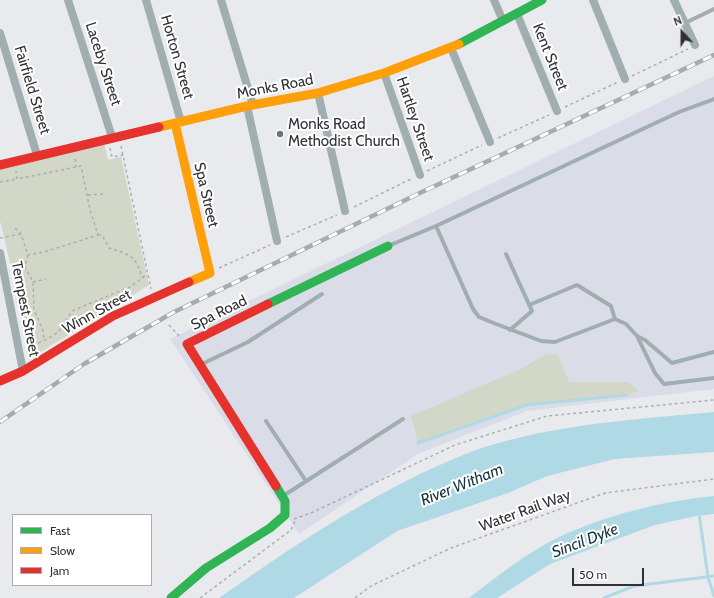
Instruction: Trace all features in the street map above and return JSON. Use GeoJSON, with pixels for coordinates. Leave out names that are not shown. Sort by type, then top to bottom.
{"type":"FeatureCollection","features":[{"type":"Feature","properties":{"kind":"street","name":"Laceby Street"},"geometry":{"type":"LineString","coordinates":[[68,0],[110,138]]}},
{"type":"Feature","properties":{"kind":"street","name":"Horton Street"},"geometry":{"type":"LineString","coordinates":[[146,0],[178,123]]}},
{"type":"Feature","properties":{"kind":"street"},"geometry":{"type":"LineString","coordinates":[[221,0],[250,106],[277,241]]}},
{"type":"Feature","properties":{"kind":"street"},"geometry":{"type":"LineString","coordinates":[[494,0],[503,22]]}},
{"type":"Feature","properties":{"kind":"street","name":"Monks Road"},"geometry":{"type":"LineString","coordinates":[[0,165],[37,155],[250,106],[318,93],[384,73],[451,48],[503,22],[542,0]]}},
{"type":"Feature","properties":{"kind":"street"},"geometry":{"type":"LineString","coordinates":[[593,0],[625,79]]}},
{"type":"Feature","properties":{"kind":"street"},"geometry":{"type":"LineString","coordinates":[[674,0],[695,45]]}},
{"type":"Feature","properties":{"kind":"street","name":"Kent Street"},"geometry":{"type":"LineString","coordinates":[[517,14],[557,111]]}},
{"type":"Feature","properties":{"kind":"street","name":"Fairfield Street"},"geometry":{"type":"LineString","coordinates":[[0,33],[37,155]]}},
{"type":"Feature","properties":{"kind":"street"},"geometry":{"type":"LineString","coordinates":[[451,48],[490,142]]}},
{"type":"Feature","properties":{"kind":"street","name":"Hartley Street"},"geometry":{"type":"LineString","coordinates":[[384,73],[420,175]]}},
{"type":"Feature","properties":{"kind":"street"},"geometry":{"type":"LineString","coordinates":[[318,93],[345,212]]}},
{"type":"Feature","properties":{"kind":"street","name":"Spa Street"},"geometry":{"type":"LineString","coordinates":[[178,123],[210,273]]}},
{"type":"Feature","properties":{"kind":"street","name":"Spa Road"},"geometry":{"type":"LineString","coordinates":[[285,515],[285,500],[283,496],[187,344],[388,246]]}},
{"type":"Feature","properties":{"kind":"street","name":"Tempest Street"},"geometry":{"type":"LineString","coordinates":[[0,253],[23,371]]}},
{"type":"Feature","properties":{"kind":"street","name":"Winn Street"},"geometry":{"type":"LineString","coordinates":[[0,381],[23,371],[113,316],[210,273]]}},
{"type":"Feature","properties":{"kind":"street"},"geometry":{"type":"LineString","coordinates":[[171,598],[206,568],[270,528],[285,515]]}},
{"type":"Feature","properties":{"kind":"lane"},"geometry":{"type":"LineString","coordinates":[[685,24],[714,9]]}},
{"type":"Feature","properties":{"kind":"lane","name":"Spa Road"},"geometry":{"type":"LineString","coordinates":[[388,246],[436,226],[679,112],[714,98]]}},
{"type":"Feature","properties":{"kind":"lane"},"geometry":{"type":"LineString","coordinates":[[436,226],[473,309],[479,317],[541,341],[555,342],[614,319],[626,324],[637,336],[655,374],[664,384],[714,378]]}},
{"type":"Feature","properties":{"kind":"lane"},"geometry":{"type":"LineString","coordinates":[[506,254],[532,310],[510,330]]}},
{"type":"Feature","properties":{"kind":"lane"},"geometry":{"type":"LineString","coordinates":[[529,305],[577,285],[611,306],[614,319]]}},
{"type":"Feature","properties":{"kind":"lane"},"geometry":{"type":"LineString","coordinates":[[201,364],[248,342],[322,294]]}},
{"type":"Feature","properties":{"kind":"lane"},"geometry":{"type":"LineString","coordinates":[[637,336],[645,340],[672,363],[714,352]]}},
{"type":"Feature","properties":{"kind":"lane"},"geometry":{"type":"LineString","coordinates":[[283,496],[403,419]]}},
{"type":"Feature","properties":{"kind":"lane"},"geometry":{"type":"LineString","coordinates":[[266,421],[306,481]]}},
{"type":"Feature","properties":{"kind":"path"},"geometry":{"type":"LineString","coordinates":[[210,273],[277,241],[345,212],[695,45]]}},
{"type":"Feature","properties":{"kind":"path"},"geometry":{"type":"LineString","coordinates":[[110,138],[112,157],[123,155],[153,298]]}},
{"type":"Feature","properties":{"kind":"path"},"geometry":{"type":"LineString","coordinates":[[14,161],[18,179]]}},
{"type":"Feature","properties":{"kind":"path"},"geometry":{"type":"LineString","coordinates":[[0,182],[81,166],[90,210],[98,235]]}},
{"type":"Feature","properties":{"kind":"path"},"geometry":{"type":"LineString","coordinates":[[88,195],[103,194]]}},
{"type":"Feature","properties":{"kind":"path"},"geometry":{"type":"LineString","coordinates":[[15,228],[21,234],[28,255],[25,267],[33,282],[34,310],[43,330],[44,340]]}},
{"type":"Feature","properties":{"kind":"path"},"geometry":{"type":"LineString","coordinates":[[0,238],[21,234]]}},
{"type":"Feature","properties":{"kind":"path"},"geometry":{"type":"LineString","coordinates":[[28,255],[44,252],[102,235],[109,248],[126,253],[134,258],[142,278]]}},
{"type":"Feature","properties":{"kind":"path"},"geometry":{"type":"LineString","coordinates":[[19,349],[44,340],[59,330],[69,314],[74,310],[124,290],[137,284],[146,275],[149,276]]}},
{"type":"Feature","properties":{"kind":"path"},"geometry":{"type":"LineString","coordinates":[[33,282],[46,279]]}},
{"type":"Feature","properties":{"kind":"path"},"geometry":{"type":"LineString","coordinates":[[169,325],[187,344]]}},
{"type":"Feature","properties":{"kind":"path"},"geometry":{"type":"LineString","coordinates":[[200,598],[290,530],[296,519],[455,445],[547,416],[714,400]]}},
{"type":"Feature","properties":{"kind":"path","name":"Water Rail Way"},"geometry":{"type":"LineString","coordinates":[[355,598],[371,586],[450,548],[605,493],[714,480]]}},
{"type":"Feature","properties":{"kind":"path"},"geometry":{"type":"LineString","coordinates":[[285,515],[296,519]]}},
{"type":"Feature","properties":{"kind":"shaded area"},"geometry":{"type":"Polygon","coordinates":[[[714,76],[714,389],[527,411],[418,454],[299,534],[170,339],[714,76]]]}},
{"type":"Feature","properties":{"kind":"green space"},"geometry":{"type":"Polygon","coordinates":[[[104,143],[108,160],[121,157],[149,285],[31,358],[30,346],[0,221],[0,169],[104,143]]]}},
{"type":"Feature","properties":{"kind":"green space"},"geometry":{"type":"Polygon","coordinates":[[[546,354],[558,355],[569,382],[629,382],[638,391],[627,395],[527,405],[418,443],[411,416],[521,369],[546,354]]]}},
{"type":"Feature","properties":{"kind":"water","name":"River Witham"},"geometry":{"type":"Polygon","coordinates":[[[714,412],[714,452],[615,459],[547,476],[508,493],[397,531],[294,598],[219,598],[342,516],[393,487],[476,450],[522,437],[577,426],[714,412]]]}},
{"type":"Feature","properties":{"kind":"water","name":"Sincil Dyke"},"geometry":{"type":"Polygon","coordinates":[[[714,496],[714,514],[696,516],[655,525],[550,564],[497,598],[469,598],[524,557],[547,543],[577,529],[615,516],[655,505],[714,496]]]}},
{"type":"Feature","properties":{"kind":"waterway"},"geometry":{"type":"LineString","coordinates":[[418,443],[527,405],[627,395]]}},
{"type":"Feature","properties":{"kind":"waterway"},"geometry":{"type":"LineString","coordinates":[[699,513],[708,577],[714,596]]}},
{"type":"Feature","properties":{"kind":"waterway"},"geometry":{"type":"LineString","coordinates":[[604,598],[634,586],[714,576]]}},
{"type":"Feature","properties":{"kind":"railway"},"geometry":{"type":"LineString","coordinates":[[0,422],[84,364],[174,312],[422,192],[714,55]]}},
{"type":"Feature","properties":{"kind":"traffic: fast"},"geometry":{"type":"LineString","coordinates":[[459,44],[542,0]]}},
{"type":"Feature","properties":{"kind":"traffic: fast"},"geometry":{"type":"LineString","coordinates":[[268,304],[388,246]]}},
{"type":"Feature","properties":{"kind":"traffic: fast"},"geometry":{"type":"LineString","coordinates":[[171,598],[206,568],[270,528],[285,515],[285,501],[276,486]]}},
{"type":"Feature","properties":{"kind":"traffic: slow"},"geometry":{"type":"LineString","coordinates":[[159,127],[247,106],[318,93],[384,73],[459,44]]}},
{"type":"Feature","properties":{"kind":"traffic: slow"},"geometry":{"type":"LineString","coordinates":[[175,123],[210,273],[189,282]]}},
{"type":"Feature","properties":{"kind":"traffic: jam"},"geometry":{"type":"LineString","coordinates":[[0,165],[159,127]]}},
{"type":"Feature","properties":{"kind":"traffic: jam"},"geometry":{"type":"LineString","coordinates":[[0,381],[23,371],[113,316],[189,282]]}},
{"type":"Feature","properties":{"kind":"traffic: jam"},"geometry":{"type":"LineString","coordinates":[[268,304],[187,344],[276,486]]}},
{"type":"Feature","properties":{"kind":"place","name":"Monks Road Methodist Church"},"geometry":{"type":"Point","coordinates":[280,134]}}]}
